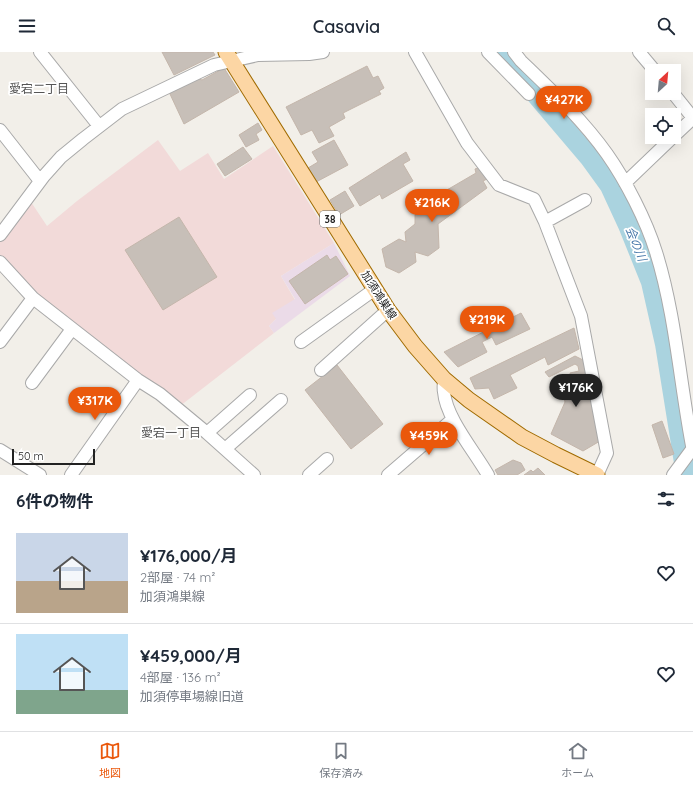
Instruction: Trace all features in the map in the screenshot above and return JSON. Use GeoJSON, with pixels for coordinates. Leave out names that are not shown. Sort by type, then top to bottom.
{"type":"FeatureCollection","features":[{"type":"Feature","properties":{"kind":"main road","name":"加須鴻巣線"},"geometry":{"type":"LineString","coordinates":[[229,56],[388,310],[415,346],[444,380],[469,400],[522,436],[591,474]]}},
{"type":"Feature","properties":{"kind":"street"},"geometry":{"type":"LineString","coordinates":[[40,52],[99,126]]}},
{"type":"Feature","properties":{"kind":"street"},"geometry":{"type":"LineString","coordinates":[[0,235],[40,181],[61,157],[122,109],[214,65],[229,56],[309,54],[323,52]]}},
{"type":"Feature","properties":{"kind":"street"},"geometry":{"type":"LineString","coordinates":[[416,52],[467,143],[499,185],[534,199],[545,222],[581,316],[607,453],[591,474]]}},
{"type":"Feature","properties":{"kind":"street"},"geometry":{"type":"LineString","coordinates":[[488,52],[529,94]]}},
{"type":"Feature","properties":{"kind":"street"},"geometry":{"type":"LineString","coordinates":[[514,52],[521,61],[575,114],[606,154],[625,183],[651,238],[663,280],[675,340],[693,449],[673,475]]}},
{"type":"Feature","properties":{"kind":"street"},"geometry":{"type":"LineString","coordinates":[[639,52],[649,64]]}},
{"type":"Feature","properties":{"kind":"street"},"geometry":{"type":"LineString","coordinates":[[678,100],[693,118],[681,130]]}},
{"type":"Feature","properties":{"kind":"street"},"geometry":{"type":"LineString","coordinates":[[0,130],[40,181]]}},
{"type":"Feature","properties":{"kind":"street"},"geometry":{"type":"LineString","coordinates":[[625,183],[667,144]]}},
{"type":"Feature","properties":{"kind":"street"},"geometry":{"type":"LineString","coordinates":[[545,222],[585,200]]}},
{"type":"Feature","properties":{"kind":"street"},"geometry":{"type":"LineString","coordinates":[[0,262],[33,298],[138,380],[160,394],[254,475]]}},
{"type":"Feature","properties":{"kind":"street"},"geometry":{"type":"LineString","coordinates":[[301,342],[375,289]]}},
{"type":"Feature","properties":{"kind":"street"},"geometry":{"type":"LineString","coordinates":[[0,342],[33,298]]}},
{"type":"Feature","properties":{"kind":"street"},"geometry":{"type":"LineString","coordinates":[[321,370],[388,310]]}},
{"type":"Feature","properties":{"kind":"street"},"geometry":{"type":"LineString","coordinates":[[32,383],[72,329]]}},
{"type":"Feature","properties":{"kind":"street"},"geometry":{"type":"LineString","coordinates":[[71,475],[138,380]]}},
{"type":"Feature","properties":{"kind":"street"},"geometry":{"type":"LineString","coordinates":[[444,380],[444,392],[453,419],[483,473]]}},
{"type":"Feature","properties":{"kind":"street"},"geometry":{"type":"LineString","coordinates":[[207,433],[250,394]]}},
{"type":"Feature","properties":{"kind":"street"},"geometry":{"type":"LineString","coordinates":[[225,449],[281,400]]}},
{"type":"Feature","properties":{"kind":"street"},"geometry":{"type":"LineString","coordinates":[[388,475],[453,419]]}},
{"type":"Feature","properties":{"kind":"street"},"geometry":{"type":"LineString","coordinates":[[0,450],[40,475]]}},
{"type":"Feature","properties":{"kind":"street"},"geometry":{"type":"LineString","coordinates":[[309,475],[327,459]]}},
{"type":"Feature","properties":{"kind":"shaded area"},"geometry":{"type":"Polygon","coordinates":[[[158,140],[180,171],[208,153],[224,179],[273,146],[334,243],[281,276],[295,300],[269,326],[274,333],[180,406],[30,290],[0,257],[0,242],[29,199],[47,226],[77,201],[158,140]]]}},
{"type":"Feature","properties":{"kind":"shaded area"},"geometry":{"type":"Polygon","coordinates":[[[334,243],[350,276],[274,333],[269,326],[276,319],[272,313],[295,299],[281,276],[334,243]]]}},
{"type":"Feature","properties":{"kind":"building"},"geometry":{"type":"Polygon","coordinates":[[[162,52],[213,52],[215,55],[174,75],[162,52]]]}},
{"type":"Feature","properties":{"kind":"building"},"geometry":{"type":"Polygon","coordinates":[[[367,66],[373,78],[378,76],[384,88],[379,91],[381,94],[343,113],[345,118],[329,127],[334,136],[319,143],[312,130],[301,135],[286,107],[367,66]]]}},
{"type":"Feature","properties":{"kind":"building"},"geometry":{"type":"Polygon","coordinates":[[[224,68],[239,92],[184,124],[170,94],[173,89],[197,78],[202,80],[224,68]]]}},
{"type":"Feature","properties":{"kind":"building"},"geometry":{"type":"Polygon","coordinates":[[[258,123],[262,130],[256,134],[259,140],[246,147],[239,135],[258,123]]]}},
{"type":"Feature","properties":{"kind":"building"},"geometry":{"type":"Polygon","coordinates":[[[334,140],[348,165],[316,182],[308,168],[318,162],[312,152],[334,140]]]}},
{"type":"Feature","properties":{"kind":"building"},"geometry":{"type":"Polygon","coordinates":[[[243,147],[252,159],[225,176],[217,164],[243,147]]]}},
{"type":"Feature","properties":{"kind":"building"},"geometry":{"type":"Polygon","coordinates":[[[406,152],[410,160],[403,164],[413,181],[382,199],[380,194],[360,206],[349,188],[406,152]]]}},
{"type":"Feature","properties":{"kind":"building"},"geometry":{"type":"Polygon","coordinates":[[[480,167],[487,179],[483,181],[487,188],[438,224],[439,248],[428,256],[415,252],[416,262],[399,273],[386,267],[382,249],[399,239],[406,242],[405,232],[415,224],[415,215],[431,205],[428,201],[476,173],[475,169],[480,167]]]}},
{"type":"Feature","properties":{"kind":"building"},"geometry":{"type":"Polygon","coordinates":[[[345,191],[354,206],[339,215],[330,200],[345,191]]]}},
{"type":"Feature","properties":{"kind":"building"},"geometry":{"type":"Polygon","coordinates":[[[179,217],[217,277],[163,310],[125,250],[179,217]]]}},
{"type":"Feature","properties":{"kind":"building"},"geometry":{"type":"Polygon","coordinates":[[[327,255],[330,260],[336,256],[348,274],[305,304],[289,281],[327,255]]]}},
{"type":"Feature","properties":{"kind":"building"},"geometry":{"type":"Polygon","coordinates":[[[521,313],[530,329],[496,345],[492,337],[482,342],[487,352],[458,367],[444,352],[521,313]]]}},
{"type":"Feature","properties":{"kind":"building"},"geometry":{"type":"Polygon","coordinates":[[[574,328],[579,349],[548,365],[545,357],[510,375],[517,388],[494,399],[489,388],[475,389],[470,378],[574,328]]]}},
{"type":"Feature","properties":{"kind":"building"},"geometry":{"type":"Polygon","coordinates":[[[575,356],[585,361],[600,441],[583,451],[551,434],[565,402],[561,383],[571,381],[570,373],[579,371],[578,366],[575,364],[549,377],[545,372],[575,356]]]}},
{"type":"Feature","properties":{"kind":"building"},"geometry":{"type":"Polygon","coordinates":[[[337,365],[383,424],[351,449],[305,390],[337,365]]]}},
{"type":"Feature","properties":{"kind":"building"},"geometry":{"type":"Polygon","coordinates":[[[662,421],[674,454],[663,458],[652,425],[662,421]]]}},
{"type":"Feature","properties":{"kind":"building"},"geometry":{"type":"Polygon","coordinates":[[[513,460],[521,463],[525,470],[517,475],[498,475],[495,470],[513,460]]]}},
{"type":"Feature","properties":{"kind":"building"},"geometry":{"type":"Polygon","coordinates":[[[538,468],[545,475],[524,475],[531,470],[533,472],[538,468]]]}},
{"type":"Feature","properties":{"kind":"waterway","name":"会の川"},"geometry":{"type":"LineString","coordinates":[[500,52],[589,157],[610,186],[628,225],[651,282],[665,344],[686,475]]}},
{"type":"Feature","properties":{"kind":"district","name":"愛宕二丁目"},"geometry":{"type":"Point","coordinates":[39,89]}},
{"type":"Feature","properties":{"kind":"district","name":"愛宕一丁目"},"geometry":{"type":"Point","coordinates":[171,433]}}]}
